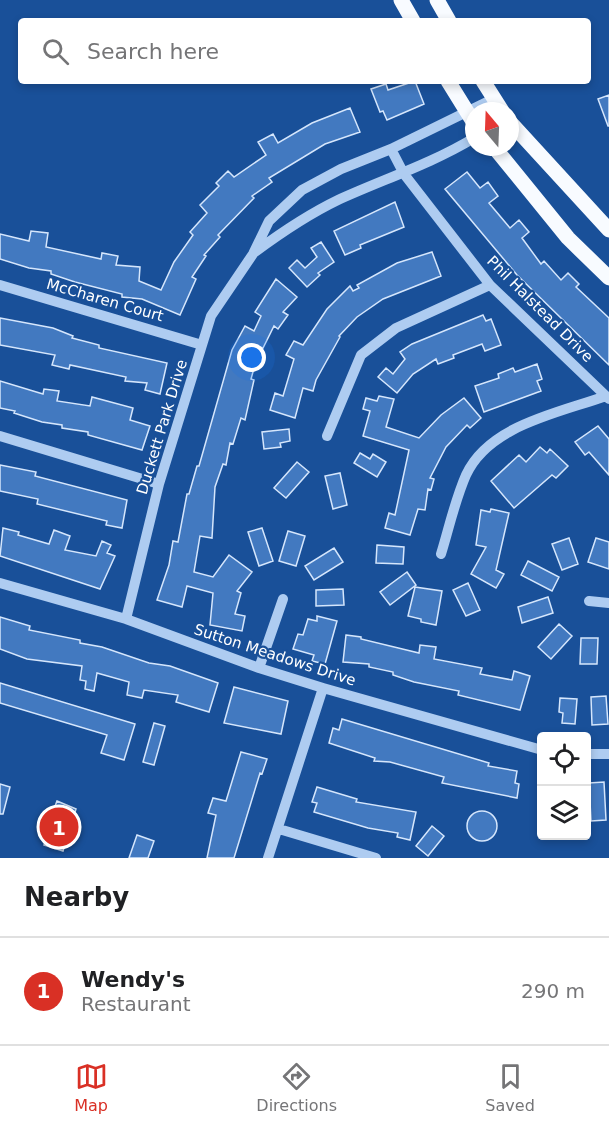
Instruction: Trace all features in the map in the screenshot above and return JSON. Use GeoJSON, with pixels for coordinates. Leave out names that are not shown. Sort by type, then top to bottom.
{"type":"FeatureCollection","features":[{"type":"Feature","properties":{"kind":"main road"},"geometry":{"type":"LineString","coordinates":[[402,0],[411,18]]}},
{"type":"Feature","properties":{"kind":"main road"},"geometry":{"type":"LineString","coordinates":[[437,0],[447,18]]}},
{"type":"Feature","properties":{"kind":"main road"},"geometry":{"type":"LineString","coordinates":[[450,84],[465,109]]}},
{"type":"Feature","properties":{"kind":"main road"},"geometry":{"type":"LineString","coordinates":[[485,84],[495,102]]}},
{"type":"Feature","properties":{"kind":"main road"},"geometry":{"type":"LineString","coordinates":[[519,132],[609,230]]}},
{"type":"Feature","properties":{"kind":"main road"},"geometry":{"type":"LineString","coordinates":[[501,156],[568,238],[609,278]]}},
{"type":"Feature","properties":{"kind":"street","name":"Duckett Park Drive"},"geometry":{"type":"LineString","coordinates":[[126,619],[159,484],[211,316],[253,254],[269,221],[302,190],[341,169],[465,119]]}},
{"type":"Feature","properties":{"kind":"street","name":"Duckett Park Drive"},"geometry":{"type":"LineString","coordinates":[[253,254],[288,228],[338,201],[404,174],[465,143]]}},
{"type":"Feature","properties":{"kind":"street","name":"Phil Halstead Drive"},"geometry":{"type":"LineString","coordinates":[[391,149],[404,174],[490,285],[608,398]]}},
{"type":"Feature","properties":{"kind":"street","name":"McCharen Court"},"geometry":{"type":"LineString","coordinates":[[0,285],[202,345]]}},
{"type":"Feature","properties":{"kind":"street"},"geometry":{"type":"LineString","coordinates":[[327,436],[361,355],[396,328],[490,285]]}},
{"type":"Feature","properties":{"kind":"street"},"geometry":{"type":"LineString","coordinates":[[441,554],[467,474],[489,445],[525,424],[608,398]]}},
{"type":"Feature","properties":{"kind":"street"},"geometry":{"type":"LineString","coordinates":[[0,436],[159,484]]}},
{"type":"Feature","properties":{"kind":"street","name":"Sutton Meadows Drive"},"geometry":{"type":"LineString","coordinates":[[0,583],[126,619],[259,668],[323,688],[537,749]]}},
{"type":"Feature","properties":{"kind":"street"},"geometry":{"type":"LineString","coordinates":[[259,668],[284,599]]}},
{"type":"Feature","properties":{"kind":"street"},"geometry":{"type":"LineString","coordinates":[[590,601],[609,603]]}},
{"type":"Feature","properties":{"kind":"street"},"geometry":{"type":"LineString","coordinates":[[268,858],[323,688]]}},
{"type":"Feature","properties":{"kind":"street"},"geometry":{"type":"LineString","coordinates":[[591,754],[609,754]]}},
{"type":"Feature","properties":{"kind":"street"},"geometry":{"type":"LineString","coordinates":[[279,829],[376,858]]}},
{"type":"Feature","properties":{"kind":"building"},"geometry":{"type":"Polygon","coordinates":[[[386,84],[388,90],[406,84],[416,84],[424,104],[387,120],[383,111],[380,112],[371,89],[386,84]]]}},
{"type":"Feature","properties":{"kind":"building"},"geometry":{"type":"Polygon","coordinates":[[[609,95],[609,126],[608,126],[598,99],[609,95]]]}},
{"type":"Feature","properties":{"kind":"building"},"geometry":{"type":"Polygon","coordinates":[[[350,108],[360,132],[325,144],[269,178],[272,182],[252,196],[254,198],[218,235],[220,237],[204,255],[206,256],[192,277],[196,279],[180,315],[142,299],[122,297],[122,294],[51,274],[51,271],[29,268],[0,259],[0,234],[29,241],[31,231],[48,233],[46,247],[101,259],[102,253],[118,256],[116,265],[140,267],[139,281],[161,290],[174,262],[193,235],[190,232],[207,213],[200,205],[219,186],[216,183],[228,171],[234,177],[266,155],[258,142],[273,134],[278,143],[312,123],[350,108]]]}},
{"type":"Feature","properties":{"kind":"building"},"geometry":{"type":"Polygon","coordinates":[[[467,172],[480,188],[488,182],[498,196],[489,203],[510,228],[519,220],[529,232],[522,238],[541,264],[544,261],[561,280],[568,273],[579,284],[576,287],[609,318],[609,365],[517,275],[445,189],[467,172]]]}},
{"type":"Feature","properties":{"kind":"building"},"geometry":{"type":"Polygon","coordinates":[[[395,202],[404,227],[360,245],[361,248],[345,255],[334,231],[395,202]]]}},
{"type":"Feature","properties":{"kind":"building"},"geometry":{"type":"Polygon","coordinates":[[[321,242],[334,262],[318,273],[320,275],[307,287],[289,268],[297,260],[305,268],[317,257],[311,248],[321,242]]]}},
{"type":"Feature","properties":{"kind":"building"},"geometry":{"type":"Polygon","coordinates":[[[432,252],[441,276],[383,299],[357,317],[339,336],[316,380],[313,391],[303,388],[295,418],[270,410],[275,393],[283,396],[294,359],[286,355],[294,341],[303,345],[327,309],[350,286],[353,291],[359,288],[357,285],[397,263],[432,252]]]}},
{"type":"Feature","properties":{"kind":"building"},"geometry":{"type":"Polygon","coordinates":[[[276,279],[297,297],[283,312],[288,315],[278,329],[274,326],[263,348],[260,347],[251,379],[254,380],[245,420],[241,418],[233,444],[230,443],[226,465],[223,464],[215,487],[212,538],[200,536],[194,572],[213,577],[229,555],[252,572],[237,591],[241,593],[235,614],[245,616],[242,631],[210,625],[213,593],[187,586],[182,607],[157,600],[169,565],[173,541],[178,542],[187,494],[189,494],[197,466],[199,466],[232,350],[245,326],[254,331],[261,316],[255,312],[276,279]]]}},
{"type":"Feature","properties":{"kind":"building"},"geometry":{"type":"Polygon","coordinates":[[[483,315],[486,321],[491,319],[501,345],[485,351],[482,344],[453,355],[454,358],[438,364],[436,359],[413,374],[397,393],[378,377],[386,368],[393,374],[405,359],[400,352],[412,344],[483,315]]]}},
{"type":"Feature","properties":{"kind":"building"},"geometry":{"type":"Polygon","coordinates":[[[0,318],[53,328],[73,336],[72,338],[99,345],[99,348],[167,363],[160,394],[145,390],[147,383],[125,381],[126,377],[70,365],[69,369],[52,365],[55,355],[0,345],[0,318]]]}},
{"type":"Feature","properties":{"kind":"building"},"geometry":{"type":"Polygon","coordinates":[[[537,364],[542,379],[537,381],[541,391],[484,412],[475,386],[499,378],[498,374],[513,368],[515,372],[537,364]]]}},
{"type":"Feature","properties":{"kind":"building"},"geometry":{"type":"Polygon","coordinates":[[[0,381],[43,394],[44,389],[59,391],[57,401],[90,406],[92,397],[133,408],[130,420],[150,426],[142,450],[88,435],[88,432],[62,428],[62,425],[42,422],[14,413],[15,411],[0,408],[0,381]]]}},
{"type":"Feature","properties":{"kind":"building"},"geometry":{"type":"Polygon","coordinates":[[[379,396],[394,399],[386,427],[419,438],[441,415],[464,398],[481,418],[470,428],[467,425],[446,447],[430,478],[434,479],[431,490],[428,489],[425,510],[418,509],[410,535],[385,528],[389,513],[395,515],[409,450],[363,436],[370,411],[363,409],[366,398],[377,401],[379,396]]]}},
{"type":"Feature","properties":{"kind":"building"},"geometry":{"type":"Polygon","coordinates":[[[598,426],[609,439],[609,475],[589,452],[585,455],[575,442],[598,426]]]}},
{"type":"Feature","properties":{"kind":"building"},"geometry":{"type":"Polygon","coordinates":[[[289,429],[290,441],[280,443],[281,447],[264,449],[262,432],[289,429]]]}},
{"type":"Feature","properties":{"kind":"building"},"geometry":{"type":"Polygon","coordinates":[[[540,447],[547,453],[550,449],[568,466],[556,478],[552,475],[514,508],[491,481],[519,455],[526,462],[540,447]]]}},
{"type":"Feature","properties":{"kind":"building"},"geometry":{"type":"Polygon","coordinates":[[[360,453],[370,459],[373,454],[386,462],[377,477],[354,463],[360,453]]]}},
{"type":"Feature","properties":{"kind":"building"},"geometry":{"type":"Polygon","coordinates":[[[297,462],[309,472],[286,498],[274,488],[297,462]]]}},
{"type":"Feature","properties":{"kind":"building"},"geometry":{"type":"Polygon","coordinates":[[[0,465],[36,472],[35,476],[127,500],[122,528],[106,525],[107,521],[37,504],[38,499],[0,491],[0,465]]]}},
{"type":"Feature","properties":{"kind":"building"},"geometry":{"type":"Polygon","coordinates":[[[340,473],[347,505],[333,509],[325,476],[340,473]]]}},
{"type":"Feature","properties":{"kind":"building"},"geometry":{"type":"Polygon","coordinates":[[[491,509],[509,513],[496,570],[504,574],[496,588],[471,574],[486,547],[476,545],[481,510],[490,512],[491,509]]]}},
{"type":"Feature","properties":{"kind":"building"},"geometry":{"type":"Polygon","coordinates":[[[3,528],[49,544],[54,530],[70,536],[65,550],[96,556],[102,541],[111,545],[107,553],[115,556],[100,589],[0,556],[3,528]]]}},
{"type":"Feature","properties":{"kind":"building"},"geometry":{"type":"Polygon","coordinates":[[[262,528],[273,561],[259,566],[248,532],[262,528]]]}},
{"type":"Feature","properties":{"kind":"building"},"geometry":{"type":"Polygon","coordinates":[[[288,531],[305,536],[296,566],[279,561],[288,531]]]}},
{"type":"Feature","properties":{"kind":"building"},"geometry":{"type":"Polygon","coordinates":[[[569,538],[578,564],[562,570],[552,544],[569,538]]]}},
{"type":"Feature","properties":{"kind":"building"},"geometry":{"type":"Polygon","coordinates":[[[596,538],[609,542],[609,569],[588,562],[596,538]]]}},
{"type":"Feature","properties":{"kind":"building"},"geometry":{"type":"Polygon","coordinates":[[[377,545],[404,547],[403,564],[376,563],[377,545]]]}},
{"type":"Feature","properties":{"kind":"building"},"geometry":{"type":"Polygon","coordinates":[[[334,548],[343,562],[314,580],[305,566],[334,548]]]}},
{"type":"Feature","properties":{"kind":"building"},"geometry":{"type":"Polygon","coordinates":[[[528,561],[559,577],[552,591],[521,575],[528,561]]]}},
{"type":"Feature","properties":{"kind":"building"},"geometry":{"type":"Polygon","coordinates":[[[407,572],[416,585],[390,605],[380,592],[407,572]]]}},
{"type":"Feature","properties":{"kind":"building"},"geometry":{"type":"Polygon","coordinates":[[[468,583],[480,610],[466,616],[453,590],[468,583]]]}},
{"type":"Feature","properties":{"kind":"building"},"geometry":{"type":"Polygon","coordinates":[[[415,587],[442,591],[436,625],[408,616],[415,587]]]}},
{"type":"Feature","properties":{"kind":"building"},"geometry":{"type":"Polygon","coordinates":[[[343,589],[344,605],[316,606],[316,590],[343,589]]]}},
{"type":"Feature","properties":{"kind":"building"},"geometry":{"type":"Polygon","coordinates":[[[548,597],[553,613],[522,623],[518,607],[548,597]]]}},
{"type":"Feature","properties":{"kind":"building"},"geometry":{"type":"Polygon","coordinates":[[[317,616],[337,621],[325,664],[312,661],[314,655],[293,649],[298,634],[303,635],[308,619],[317,621],[317,616]]]}},
{"type":"Feature","properties":{"kind":"building"},"geometry":{"type":"Polygon","coordinates":[[[0,617],[30,626],[29,630],[80,640],[80,643],[102,647],[149,663],[170,666],[218,683],[209,712],[176,702],[178,695],[144,690],[142,698],[127,695],[129,682],[97,673],[94,691],[85,689],[86,681],[80,680],[82,666],[27,659],[0,649],[0,617]]]}},
{"type":"Feature","properties":{"kind":"building"},"geometry":{"type":"Polygon","coordinates":[[[559,624],[572,636],[551,659],[538,647],[559,624]]]}},
{"type":"Feature","properties":{"kind":"building"},"geometry":{"type":"Polygon","coordinates":[[[346,635],[419,653],[420,645],[436,647],[434,659],[482,668],[480,674],[512,680],[514,671],[530,676],[520,710],[458,695],[459,691],[414,682],[393,675],[393,672],[369,667],[369,664],[343,662],[346,635]]]}},
{"type":"Feature","properties":{"kind":"building"},"geometry":{"type":"Polygon","coordinates":[[[581,638],[598,638],[597,664],[580,664],[581,638]]]}},
{"type":"Feature","properties":{"kind":"building"},"geometry":{"type":"Polygon","coordinates":[[[0,683],[135,724],[124,760],[101,753],[107,735],[0,703],[0,683]]]}},
{"type":"Feature","properties":{"kind":"building"},"geometry":{"type":"Polygon","coordinates":[[[234,687],[288,701],[281,734],[224,723],[234,687]]]}},
{"type":"Feature","properties":{"kind":"building"},"geometry":{"type":"Polygon","coordinates":[[[606,696],[608,724],[592,725],[591,697],[606,696]]]}},
{"type":"Feature","properties":{"kind":"building"},"geometry":{"type":"Polygon","coordinates":[[[560,698],[577,699],[575,724],[562,723],[563,713],[559,712],[560,698]]]}},
{"type":"Feature","properties":{"kind":"building"},"geometry":{"type":"Polygon","coordinates":[[[342,719],[489,763],[488,766],[517,771],[515,783],[519,784],[517,798],[442,783],[444,777],[390,762],[374,761],[375,758],[329,743],[333,728],[339,730],[342,719]]]}},
{"type":"Feature","properties":{"kind":"building"},"geometry":{"type":"Polygon","coordinates":[[[154,723],[165,726],[154,765],[143,762],[154,723]]]}},
{"type":"Feature","properties":{"kind":"building"},"geometry":{"type":"Polygon","coordinates":[[[241,752],[267,759],[262,774],[260,773],[234,858],[207,858],[216,815],[208,813],[213,798],[226,801],[241,752]]]}},
{"type":"Feature","properties":{"kind":"building"},"geometry":{"type":"Polygon","coordinates":[[[604,782],[606,820],[591,821],[591,783],[604,782]]]}},
{"type":"Feature","properties":{"kind":"building"},"geometry":{"type":"Polygon","coordinates":[[[0,784],[10,787],[3,814],[0,814],[0,784]]]}},
{"type":"Feature","properties":{"kind":"building"},"geometry":{"type":"Polygon","coordinates":[[[317,787],[357,799],[356,802],[416,812],[410,840],[397,837],[398,833],[368,828],[314,812],[317,803],[312,802],[317,787]]]}},
{"type":"Feature","properties":{"kind":"building"},"geometry":{"type":"Polygon","coordinates":[[[57,801],[76,809],[63,851],[44,845],[47,835],[44,835],[57,801]]]}},
{"type":"Feature","properties":{"kind":"building"},"geometry":{"type":"Polygon","coordinates":[[[482,811],[493,815],[497,826],[493,837],[482,841],[471,837],[467,826],[471,815],[482,811]]]}},
{"type":"Feature","properties":{"kind":"building"},"geometry":{"type":"Polygon","coordinates":[[[432,826],[444,836],[428,856],[416,846],[432,826]]]}},
{"type":"Feature","properties":{"kind":"building"},"geometry":{"type":"Polygon","coordinates":[[[137,835],[154,841],[148,858],[129,858],[137,835]]]}},
{"type":"Feature","properties":{"kind":"place","name":"Wendy's"},"geometry":{"type":"Point","coordinates":[59,827]}}]}
